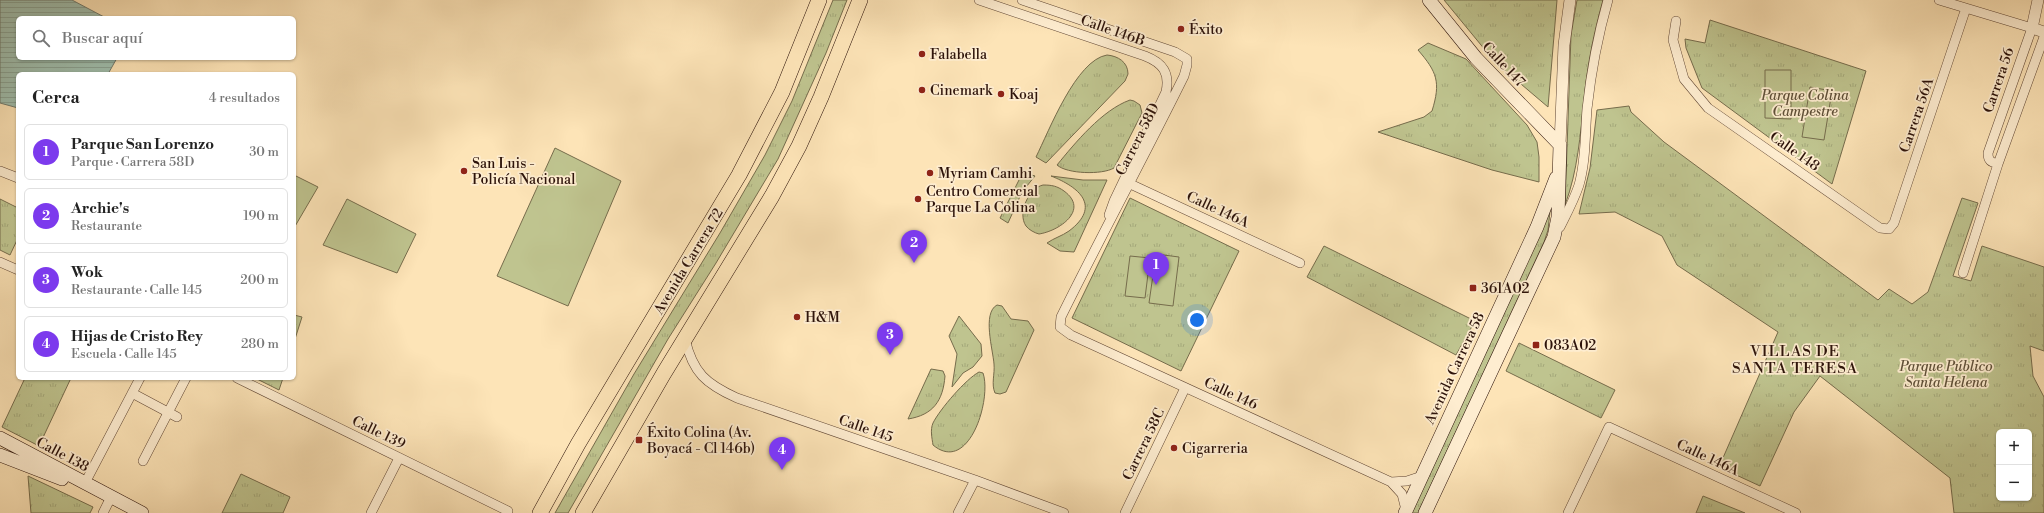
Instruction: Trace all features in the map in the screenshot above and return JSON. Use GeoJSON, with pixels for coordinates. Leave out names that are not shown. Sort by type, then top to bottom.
{"type":"FeatureCollection","features":[{"type":"Feature","properties":{"kind":"highway","name":"Avenida Carrera 72"},"geometry":{"type":"LineString","coordinates":[[540,513],[578,444],[739,175],[782,92],[819,0]]}},
{"type":"Feature","properties":{"kind":"highway"},"geometry":{"type":"LineString","coordinates":[[583,513],[685,339],[772,196],[799,146],[860,0]]}},
{"type":"Feature","properties":{"kind":"main road","name":"Calle 147"},"geometry":{"type":"LineString","coordinates":[[1429,0],[1476,58],[1560,145]]}},
{"type":"Feature","properties":{"kind":"main road","name":"Avenida Carrera 58"},"geometry":{"type":"LineString","coordinates":[[1425,513],[1554,237],[1558,217],[1560,145]]}},
{"type":"Feature","properties":{"kind":"main road","name":"Avenida Carrera 58"},"geometry":{"type":"LineString","coordinates":[[1405,512],[1537,227],[1559,169]]}},
{"type":"Feature","properties":{"kind":"main road","name":"Calle 138"},"geometry":{"type":"LineString","coordinates":[[0,438],[142,513]]}},
{"type":"Feature","properties":{"kind":"main road","name":"Calle 138"},"geometry":{"type":"LineString","coordinates":[[0,455],[111,497]]}},
{"type":"Feature","properties":{"kind":"street","name":"Calle 146B"},"geometry":{"type":"LineString","coordinates":[[979,0],[1145,56],[1161,64],[1165,71]]}},
{"type":"Feature","properties":{"kind":"street","name":"Calle 146B"},"geometry":{"type":"LineString","coordinates":[[1022,0],[1175,52],[1187,59]]}},
{"type":"Feature","properties":{"kind":"street","name":"Avenida Carrera 58"},"geometry":{"type":"LineString","coordinates":[[1560,145],[1564,45],[1570,0]]}},
{"type":"Feature","properties":{"kind":"street","name":"Avenida Carrera 58"},"geometry":{"type":"LineString","coordinates":[[1554,237],[1574,198],[1579,184],[1584,158],[1587,108],[1599,38],[1608,0]]}},
{"type":"Feature","properties":{"kind":"street"},"geometry":{"type":"LineString","coordinates":[[1939,0],[2044,32]]}},
{"type":"Feature","properties":{"kind":"street","name":"Carrera 56"},"geometry":{"type":"LineString","coordinates":[[1998,164],[1991,162],[1988,158],[1988,153],[2032,28],[2038,0]]}},
{"type":"Feature","properties":{"kind":"street","name":"Carrera 56A"},"geometry":{"type":"LineString","coordinates":[[1889,229],[1894,223],[1966,8]]}},
{"type":"Feature","properties":{"kind":"street","name":"Calle 148"},"geometry":{"type":"LineString","coordinates":[[1676,21],[1672,40],[1684,79],[1708,108],[1880,228],[1889,229]]}},
{"type":"Feature","properties":{"kind":"street","name":"Carrera 56"},"geometry":{"type":"LineString","coordinates":[[1963,273],[1998,164],[2044,37]]}},
{"type":"Feature","properties":{"kind":"street","name":"Carrera 58D"},"geometry":{"type":"LineString","coordinates":[[1060,327],[1061,317],[1127,182],[1187,70],[1187,59]]}},
{"type":"Feature","properties":{"kind":"street","name":"Carrera 58D"},"geometry":{"type":"LineString","coordinates":[[1127,182],[1166,92],[1167,78],[1165,71]]}},
{"type":"Feature","properties":{"kind":"street"},"geometry":{"type":"LineString","coordinates":[[0,171],[16,177]]}},
{"type":"Feature","properties":{"kind":"street","name":"Calle 146A"},"geometry":{"type":"LineString","coordinates":[[1127,182],[1300,264]]}},
{"type":"Feature","properties":{"kind":"street"},"geometry":{"type":"LineString","coordinates":[[0,262],[16,269]]}},
{"type":"Feature","properties":{"kind":"street","name":"Calle 146"},"geometry":{"type":"LineString","coordinates":[[1060,327],[1071,335],[1391,482],[1402,494],[1405,512]]}},
{"type":"Feature","properties":{"kind":"street","name":"Calle 145"},"geometry":{"type":"LineString","coordinates":[[685,339],[689,353],[699,373],[716,388],[737,398],[974,480],[1064,513]]}},
{"type":"Feature","properties":{"kind":"street"},"geometry":{"type":"LineString","coordinates":[[85,484],[139,380]]}},
{"type":"Feature","properties":{"kind":"street"},"geometry":{"type":"LineString","coordinates":[[143,461],[185,380]]}},
{"type":"Feature","properties":{"kind":"street","name":"Calle 139"},"geometry":{"type":"LineString","coordinates":[[241,380],[508,511]]}},
{"type":"Feature","properties":{"kind":"street","name":"Carrera 58C"},"geometry":{"type":"LineString","coordinates":[[1125,513],[1185,388]]}},
{"type":"Feature","properties":{"kind":"street"},"geometry":{"type":"LineString","coordinates":[[132,393],[178,417]]}},
{"type":"Feature","properties":{"kind":"street","name":"Calle 146A"},"geometry":{"type":"LineString","coordinates":[[1568,513],[1609,427],[1796,513]]}},
{"type":"Feature","properties":{"kind":"street"},"geometry":{"type":"LineString","coordinates":[[371,513],[399,458]]}},
{"type":"Feature","properties":{"kind":"street"},"geometry":{"type":"LineString","coordinates":[[1391,482],[1407,481],[1422,476]]}},
{"type":"Feature","properties":{"kind":"street"},"geometry":{"type":"LineString","coordinates":[[958,513],[974,480]]}},
{"type":"Feature","properties":{"kind":"street"},"geometry":{"type":"LineString","coordinates":[[103,513],[111,497]]}},
{"type":"Feature","properties":{"kind":"green space"},"geometry":{"type":"Polygon","coordinates":[[[833,0],[847,0],[826,53],[778,159],[716,263],[668,339],[568,513],[555,513],[634,374],[720,233],[765,155],[792,101],[833,0]]]}},
{"type":"Feature","properties":{"kind":"green space"},"geometry":{"type":"Polygon","coordinates":[[[1444,0],[1557,0],[1548,107],[1495,62],[1444,0]]]}},
{"type":"Feature","properties":{"kind":"green space"},"geometry":{"type":"Polygon","coordinates":[[[1577,0],[1603,0],[1589,62],[1576,166],[1565,205],[1571,35],[1577,0]]]}},
{"type":"Feature","properties":{"kind":"green space","name":"Parque Colina Campestre"},"geometry":{"type":"Polygon","coordinates":[[[1710,20],[1866,71],[1832,184],[1702,88],[1686,48],[1685,39],[1705,43],[1710,20]]]}},
{"type":"Feature","properties":{"kind":"green space"},"geometry":{"type":"Polygon","coordinates":[[[1428,43],[1466,59],[1527,125],[1537,142],[1539,157],[1539,182],[1492,170],[1378,132],[1424,117],[1432,111],[1437,85],[1436,78],[1433,71],[1418,50],[1428,43]]]}},
{"type":"Feature","properties":{"kind":"green space"},"geometry":{"type":"Polygon","coordinates":[[[1107,55],[1122,60],[1128,70],[1125,81],[1046,163],[1036,157],[1056,115],[1074,83],[1085,69],[1096,60],[1107,55]]]}},
{"type":"Feature","properties":{"kind":"green space"},"geometry":{"type":"Polygon","coordinates":[[[1765,70],[1791,70],[1791,119],[1765,118],[1765,70]]]}},
{"type":"Feature","properties":{"kind":"green space"},"geometry":{"type":"Polygon","coordinates":[[[1810,87],[1832,91],[1824,140],[1802,137],[1810,87]]]}},
{"type":"Feature","properties":{"kind":"green space"},"geometry":{"type":"Polygon","coordinates":[[[1130,100],[1140,105],[1142,113],[1114,168],[1101,172],[1076,172],[1057,165],[1099,119],[1109,111],[1130,100]]]}},
{"type":"Feature","properties":{"kind":"green space","name":"Parque Público Santa Helena"},"geometry":{"type":"Polygon","coordinates":[[[1629,106],[1631,112],[1664,142],[1878,300],[1889,289],[1912,304],[1928,292],[1962,198],[1978,203],[1953,276],[1971,281],[1982,246],[2044,267],[2044,351],[2030,346],[2033,376],[2044,397],[2044,513],[1954,513],[1950,478],[1820,376],[1794,412],[1760,486],[1719,467],[1778,332],[1677,265],[1662,236],[1615,212],[1579,214],[1590,168],[1597,110],[1629,106]]]}},
{"type":"Feature","properties":{"kind":"green space"},"geometry":{"type":"Polygon","coordinates":[[[555,148],[621,181],[568,306],[497,276],[555,148]]]}},
{"type":"Feature","properties":{"kind":"green space"},"geometry":{"type":"Polygon","coordinates":[[[1023,172],[1035,176],[1022,192],[1008,223],[1000,218],[1023,172]]]}},
{"type":"Feature","properties":{"kind":"green space"},"geometry":{"type":"Polygon","coordinates":[[[296,176],[318,187],[296,225],[296,176]]]}},
{"type":"Feature","properties":{"kind":"green space"},"geometry":{"type":"Polygon","coordinates":[[[1051,176],[1083,180],[1107,180],[1074,252],[1060,251],[1047,243],[1069,231],[1079,222],[1084,213],[1085,206],[1083,198],[1070,186],[1051,176]]]}},
{"type":"Feature","properties":{"kind":"green space"},"geometry":{"type":"Polygon","coordinates":[[[1043,185],[1054,186],[1061,189],[1071,198],[1074,205],[1073,212],[1063,224],[1055,229],[1039,234],[1026,226],[1023,215],[1029,196],[1038,187],[1043,185]]]}},
{"type":"Feature","properties":{"kind":"green space"},"geometry":{"type":"Polygon","coordinates":[[[1130,198],[1239,251],[1181,371],[1072,318],[1130,198]]]}},
{"type":"Feature","properties":{"kind":"green space"},"geometry":{"type":"Polygon","coordinates":[[[0,199],[16,207],[16,242],[10,255],[0,250],[0,199]]]}},
{"type":"Feature","properties":{"kind":"green space"},"geometry":{"type":"Polygon","coordinates":[[[347,199],[416,234],[397,273],[323,245],[347,199]]]}},
{"type":"Feature","properties":{"kind":"green space"},"geometry":{"type":"Polygon","coordinates":[[[1551,202],[1548,230],[1544,242],[1418,513],[1411,513],[1551,202]]]}},
{"type":"Feature","properties":{"kind":"green space"},"geometry":{"type":"Polygon","coordinates":[[[1324,246],[1475,321],[1456,355],[1307,277],[1324,246]]]}},
{"type":"Feature","properties":{"kind":"green space"},"geometry":{"type":"Polygon","coordinates":[[[1156,254],[1179,257],[1173,306],[1149,303],[1156,254]]]}},
{"type":"Feature","properties":{"kind":"green space"},"geometry":{"type":"Polygon","coordinates":[[[1130,256],[1150,258],[1145,298],[1125,296],[1130,256]]]}},
{"type":"Feature","properties":{"kind":"green space"},"geometry":{"type":"Polygon","coordinates":[[[997,305],[1002,306],[1011,319],[1028,321],[1034,330],[1006,392],[1000,394],[995,393],[993,386],[994,364],[989,323],[993,309],[997,305]]]}},
{"type":"Feature","properties":{"kind":"green space"},"geometry":{"type":"Polygon","coordinates":[[[296,316],[302,317],[296,336],[296,316]]]}},
{"type":"Feature","properties":{"kind":"green space"},"geometry":{"type":"Polygon","coordinates":[[[959,316],[981,344],[982,356],[973,367],[963,373],[952,387],[957,354],[949,336],[959,316]]]}},
{"type":"Feature","properties":{"kind":"green space"},"geometry":{"type":"Polygon","coordinates":[[[1519,343],[1615,390],[1601,418],[1506,371],[1519,343]]]}},
{"type":"Feature","properties":{"kind":"green space"},"geometry":{"type":"Polygon","coordinates":[[[931,369],[943,371],[945,376],[942,393],[939,400],[924,414],[908,419],[931,369]]]}},
{"type":"Feature","properties":{"kind":"green space"},"geometry":{"type":"Polygon","coordinates":[[[979,372],[983,373],[985,385],[981,415],[975,430],[967,442],[957,450],[946,452],[933,445],[933,423],[947,403],[967,381],[979,372]]]}},
{"type":"Feature","properties":{"kind":"green space"},"geometry":{"type":"Polygon","coordinates":[[[24,380],[70,380],[39,446],[2,427],[24,380]]]}},
{"type":"Feature","properties":{"kind":"green space"},"geometry":{"type":"Polygon","coordinates":[[[259,380],[282,380],[279,390],[259,380]]]}},
{"type":"Feature","properties":{"kind":"green space"},"geometry":{"type":"Polygon","coordinates":[[[241,474],[290,497],[283,513],[222,513],[241,474]]]}},
{"type":"Feature","properties":{"kind":"green space"},"geometry":{"type":"Polygon","coordinates":[[[28,476],[93,507],[90,513],[31,513],[28,476]]]}},
{"type":"Feature","properties":{"kind":"green space"},"geometry":{"type":"Polygon","coordinates":[[[1703,496],[1745,513],[1696,513],[1703,496]]]}},
{"type":"Feature","properties":{"kind":"shaded area"},"geometry":{"type":"Polygon","coordinates":[[[0,0],[72,0],[102,16],[16,16],[16,60],[116,60],[109,72],[16,72],[16,107],[0,103],[0,0]]]}},
{"type":"Feature","properties":{"kind":"place","name":"Éxito"},"geometry":{"type":"Point","coordinates":[1181,29]}},
{"type":"Feature","properties":{"kind":"place","name":"Falabella"},"geometry":{"type":"Point","coordinates":[922,54]}},
{"type":"Feature","properties":{"kind":"place","name":"Cinemark"},"geometry":{"type":"Point","coordinates":[922,90]}},
{"type":"Feature","properties":{"kind":"place","name":"Koaj"},"geometry":{"type":"Point","coordinates":[1001,94]}},
{"type":"Feature","properties":{"kind":"place","name":"San Luis - Policía Nacional"},"geometry":{"type":"Point","coordinates":[464,171]}},
{"type":"Feature","properties":{"kind":"place","name":"Myriam Camhi"},"geometry":{"type":"Point","coordinates":[930,173]}},
{"type":"Feature","properties":{"kind":"place","name":"Centro Comercial Parque La Colina"},"geometry":{"type":"Point","coordinates":[918,199]}},
{"type":"Feature","properties":{"kind":"place","name":"Archie's"},"geometry":{"type":"Point","coordinates":[914,263]}},
{"type":"Feature","properties":{"kind":"place","name":"Parque San Lorenzo"},"geometry":{"type":"Point","coordinates":[1156,285]}},
{"type":"Feature","properties":{"kind":"place","name":"361A02"},"geometry":{"type":"Point","coordinates":[1473,288]}},
{"type":"Feature","properties":{"kind":"place","name":"H&M"},"geometry":{"type":"Point","coordinates":[797,317]}},
{"type":"Feature","properties":{"kind":"place","name":"083A02"},"geometry":{"type":"Point","coordinates":[1536,345]}},
{"type":"Feature","properties":{"kind":"place","name":"Wok"},"geometry":{"type":"Point","coordinates":[890,355]}},
{"type":"Feature","properties":{"kind":"place","name":"Éxito Colina (Av. Boyacá - Cl 146b)"},"geometry":{"type":"Point","coordinates":[639,440]}},
{"type":"Feature","properties":{"kind":"place","name":"Cigarreria"},"geometry":{"type":"Point","coordinates":[1174,448]}},
{"type":"Feature","properties":{"kind":"place","name":"Hijas de Cristo Rey"},"geometry":{"type":"Point","coordinates":[782,470]}},
{"type":"Feature","properties":{"kind":"district","name":"VILLAS DE SANTA TERESA"},"geometry":{"type":"Point","coordinates":[1795,360]}}]}
